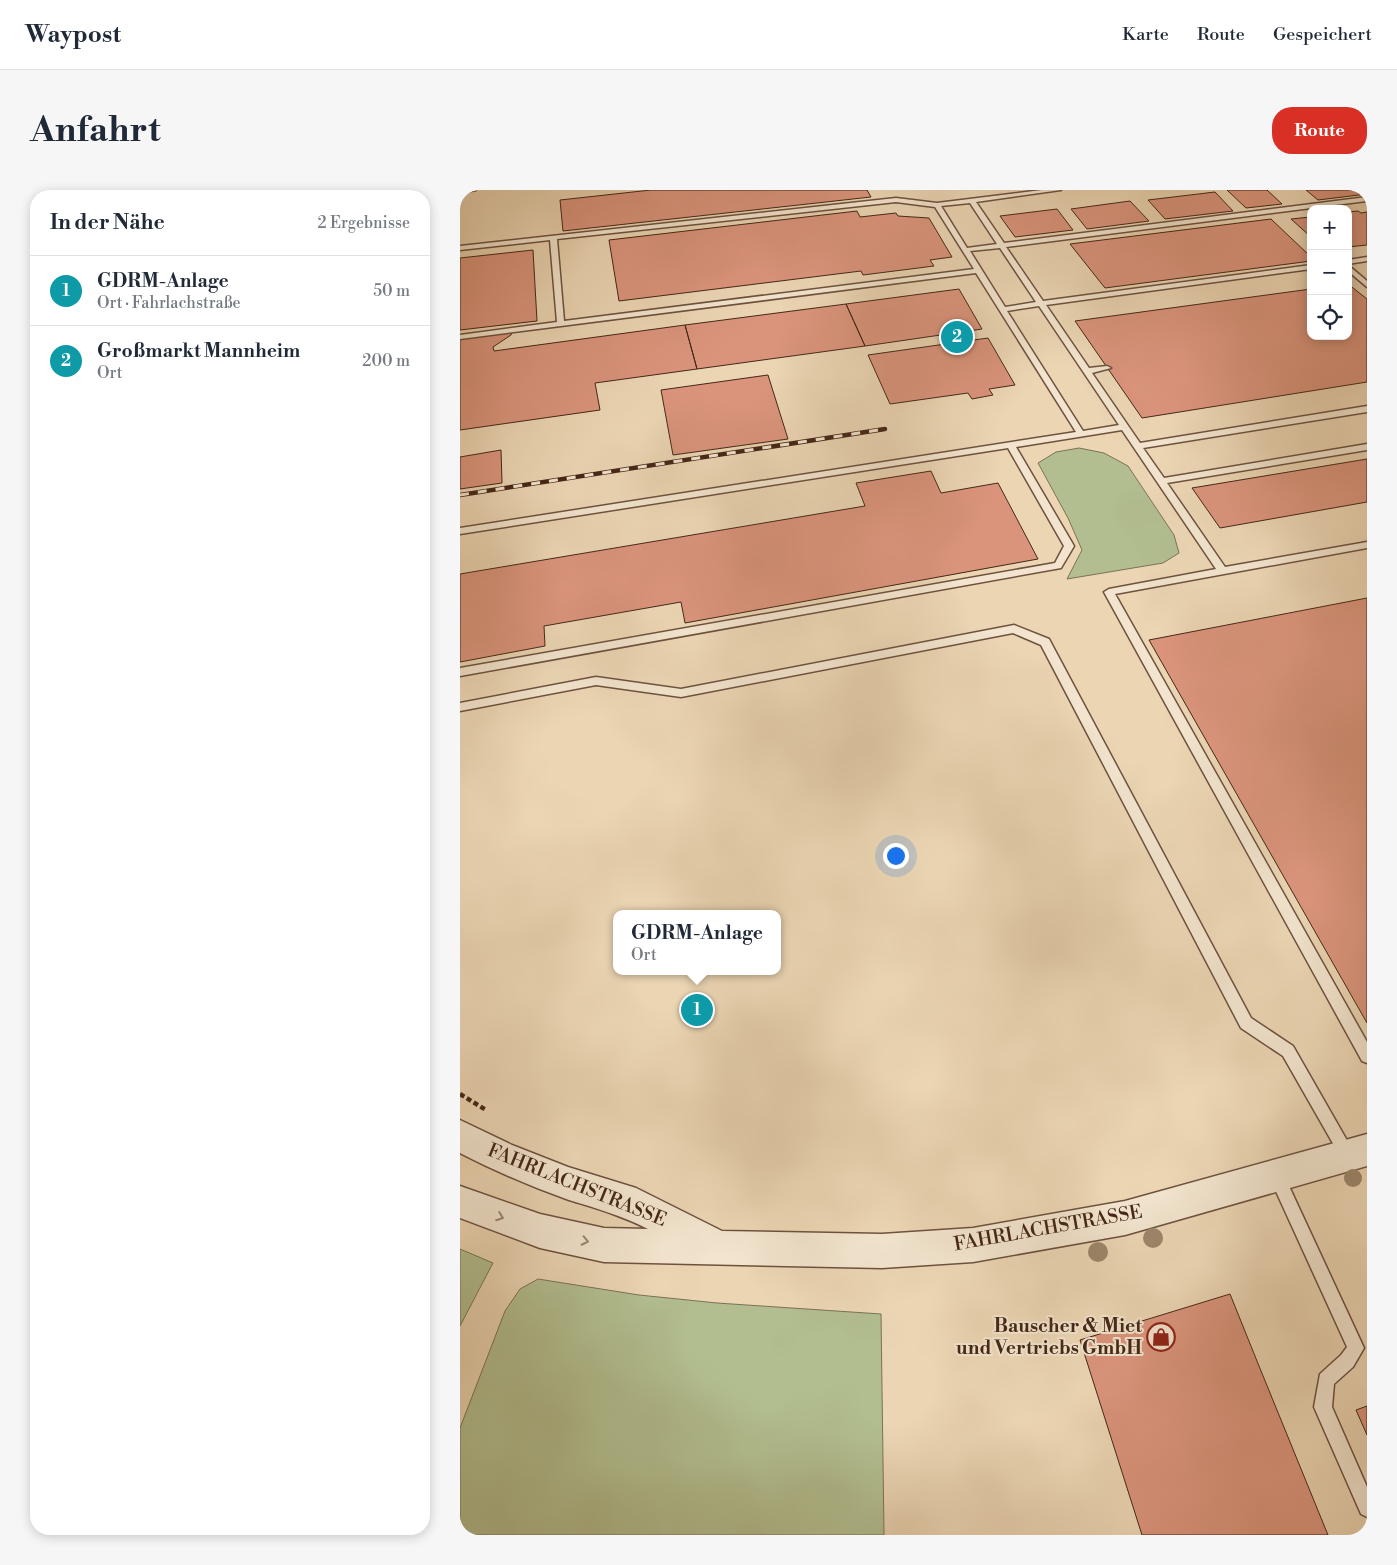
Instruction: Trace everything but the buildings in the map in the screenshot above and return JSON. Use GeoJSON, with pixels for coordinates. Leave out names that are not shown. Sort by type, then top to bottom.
{"type":"FeatureCollection","features":[{"type":"Feature","properties":{"kind":"street","name":"FAHRLACHSTRASSE"},"geometry":{"type":"LineString","coordinates":[[460,1136],[522,1166],[568,1184],[624,1200],[721,1248]]}},
{"type":"Feature","properties":{"kind":"street","name":"FAHRLACHSTRASSE"},"geometry":{"type":"LineString","coordinates":[[460,1202],[540,1231],[604,1245],[866,1252],[973,1244],[1124,1218],[1357,1153]]}},
{"type":"Feature","properties":{"kind":"lane"},"geometry":{"type":"LineString","coordinates":[[460,191],[473,190]]}},
{"type":"Feature","properties":{"kind":"lane"},"geometry":{"type":"LineString","coordinates":[[460,248],[896,200],[937,205],[1058,190]]}},
{"type":"Feature","properties":{"kind":"lane"},"geometry":{"type":"LineString","coordinates":[[970,200],[1222,571]]}},
{"type":"Feature","properties":{"kind":"lane"},"geometry":{"type":"LineString","coordinates":[[965,250],[1367,200]]}},
{"type":"Feature","properties":{"kind":"lane"},"geometry":{"type":"LineString","coordinates":[[937,205],[1081,434]]}},
{"type":"Feature","properties":{"kind":"lane"},"geometry":{"type":"LineString","coordinates":[[553,238],[561,325]]}},
{"type":"Feature","properties":{"kind":"lane"},"geometry":{"type":"LineString","coordinates":[[1352,262],[1367,260]]}},
{"type":"Feature","properties":{"kind":"lane"},"geometry":{"type":"LineString","coordinates":[[1002,309],[1307,268]]}},
{"type":"Feature","properties":{"kind":"lane"},"geometry":{"type":"LineString","coordinates":[[460,337],[979,271]]}},
{"type":"Feature","properties":{"kind":"lane"},"geometry":{"type":"LineString","coordinates":[[1352,271],[1367,285]]}},
{"type":"Feature","properties":{"kind":"lane"},"geometry":{"type":"LineString","coordinates":[[1086,371],[1107,368]]}},
{"type":"Feature","properties":{"kind":"lane"},"geometry":{"type":"LineString","coordinates":[[1137,446],[1367,409]]}},
{"type":"Feature","properties":{"kind":"lane"},"geometry":{"type":"LineString","coordinates":[[460,532],[1125,427]]}},
{"type":"Feature","properties":{"kind":"lane"},"geometry":{"type":"LineString","coordinates":[[460,672],[1058,566],[1069,546],[1011,445]]}},
{"type":"Feature","properties":{"kind":"lane"},"geometry":{"type":"LineString","coordinates":[[1161,481],[1367,447]]}},
{"type":"Feature","properties":{"kind":"lane"},"geometry":{"type":"LineString","coordinates":[[1367,544],[1109,592],[1367,1056]]}},
{"type":"Feature","properties":{"kind":"lane"},"geometry":{"type":"LineString","coordinates":[[460,707],[596,681],[681,693],[1014,629],[1045,642],[1246,1023],[1288,1051],[1357,1153]]}},
{"type":"Feature","properties":{"kind":"lane"},"geometry":{"type":"LineString","coordinates":[[1277,1176],[1356,1348],[1347,1361],[1326,1380],[1323,1407],[1367,1508]]}},
{"type":"Feature","properties":{"kind":"green space"},"geometry":{"type":"Polygon","coordinates":[[[1079,448],[1104,453],[1128,466],[1174,535],[1179,553],[1163,563],[1067,579],[1082,550],[1068,518],[1038,463],[1056,452],[1079,448]]]}},
{"type":"Feature","properties":{"kind":"green space"},"geometry":{"type":"Polygon","coordinates":[[[460,1249],[493,1263],[460,1326],[460,1249]]]}},
{"type":"Feature","properties":{"kind":"green space"},"geometry":{"type":"Polygon","coordinates":[[[538,1279],[639,1295],[717,1303],[881,1314],[884,1535],[460,1535],[460,1428],[505,1311],[520,1289],[538,1279]]]}},
{"type":"Feature","properties":{"kind":"railway"},"geometry":{"type":"LineString","coordinates":[[460,495],[885,429]]}},
{"type":"Feature","properties":{"kind":"place","name":"Großmarkt Mannheim"},"geometry":{"type":"Point","coordinates":[957,337]}},
{"type":"Feature","properties":{"kind":"place","name":"GDRM-Anlage"},"geometry":{"type":"Point","coordinates":[697,1010]}},
{"type":"Feature","properties":{"kind":"place","name":"Bauscher & Miet und Vertriebs GmbH"},"geometry":{"type":"Point","coordinates":[1161,1337]}}]}
